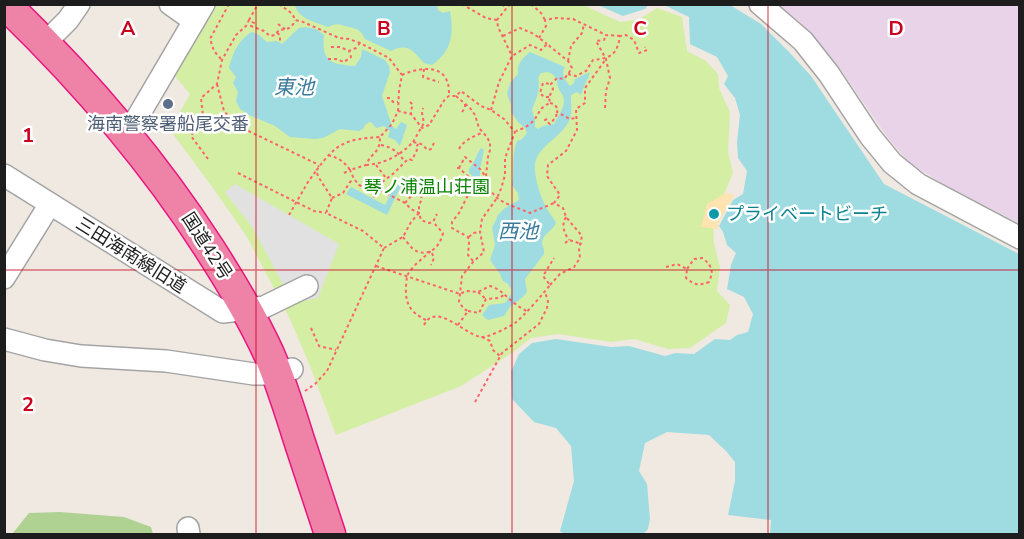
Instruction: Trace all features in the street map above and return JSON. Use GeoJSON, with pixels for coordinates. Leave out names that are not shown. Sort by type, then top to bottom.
{"type":"FeatureCollection","features":[{"type":"Feature","properties":{"kind":"highway","name":"国道42号"},"geometry":{"type":"LineString","coordinates":[[5,4],[98,72],[132,126],[189,186],[216,226],[314,428],[348,534]]}},
{"type":"Feature","properties":{"kind":"highway","name":"国道42号"},"geometry":{"type":"LineString","coordinates":[[32,4],[52,37]]}},
{"type":"Feature","properties":{"kind":"highway","name":"国道42号"},"geometry":{"type":"LineString","coordinates":[[290,378],[330,534]]}},
{"type":"Feature","properties":{"kind":"street"},"geometry":{"type":"LineString","coordinates":[[52,37],[79,4]]}},
{"type":"Feature","properties":{"kind":"street"},"geometry":{"type":"LineString","coordinates":[[132,126],[199,13],[170,4]]}},
{"type":"Feature","properties":{"kind":"street"},"geometry":{"type":"LineString","coordinates":[[760,4],[803,41],[892,164],[918,184],[1020,238]]}},
{"type":"Feature","properties":{"kind":"street","name":"三田海南線旧道"},"geometry":{"type":"LineString","coordinates":[[4,175],[224,312],[255,308]]}},
{"type":"Feature","properties":{"kind":"street"},"geometry":{"type":"LineString","coordinates":[[4,278],[50,204]]}},
{"type":"Feature","properties":{"kind":"street"},"geometry":{"type":"LineString","coordinates":[[255,308],[307,286]]}},
{"type":"Feature","properties":{"kind":"street"},"geometry":{"type":"LineString","coordinates":[[4,339],[45,350],[81,356],[166,361],[290,378]]}},
{"type":"Feature","properties":{"kind":"path"},"geometry":{"type":"LineString","coordinates":[[222,60],[214,51],[210,39],[229,4]]}},
{"type":"Feature","properties":{"kind":"path"},"geometry":{"type":"LineString","coordinates":[[258,4],[246,26],[236,35],[222,60],[217,84],[224,111],[236,125],[319,167]]}},
{"type":"Feature","properties":{"kind":"path"},"geometry":{"type":"LineString","coordinates":[[249,20],[254,23],[252,26],[270,36],[275,35],[279,30],[289,29],[295,20],[294,16],[279,4]]}},
{"type":"Feature","properties":{"kind":"path"},"geometry":{"type":"LineString","coordinates":[[462,4],[486,18],[497,20]]}},
{"type":"Feature","properties":{"kind":"path"},"geometry":{"type":"LineString","coordinates":[[502,4],[506,9]]}},
{"type":"Feature","properties":{"kind":"path"},"geometry":{"type":"LineString","coordinates":[[510,4],[497,20],[512,56]]}},
{"type":"Feature","properties":{"kind":"path"},"geometry":{"type":"LineString","coordinates":[[531,4],[545,20],[546,26],[539,38]]}},
{"type":"Feature","properties":{"kind":"path"},"geometry":{"type":"LineString","coordinates":[[545,20],[573,19],[606,34],[626,35],[634,40],[639,53],[647,50],[645,47]]}},
{"type":"Feature","properties":{"kind":"path"},"geometry":{"type":"LineString","coordinates":[[289,215],[328,155],[345,142],[380,137],[388,129],[398,111],[402,75],[389,58],[360,43],[339,38],[295,20]]}},
{"type":"Feature","properties":{"kind":"path"},"geometry":{"type":"LineString","coordinates":[[278,24],[285,29]]}},
{"type":"Feature","properties":{"kind":"path"},"geometry":{"type":"LineString","coordinates":[[568,61],[571,46],[582,33],[584,24]]}},
{"type":"Feature","properties":{"kind":"path"},"geometry":{"type":"LineString","coordinates":[[503,36],[520,28],[525,29],[535,33],[568,61],[572,68],[564,79],[557,78],[551,84],[543,84],[540,93],[544,97],[549,97]]}},
{"type":"Feature","properties":{"kind":"path"},"geometry":{"type":"LineString","coordinates":[[277,33],[280,35],[280,41]]}},
{"type":"Feature","properties":{"kind":"path"},"geometry":{"type":"LineString","coordinates":[[605,108],[606,91],[610,78],[606,59],[596,41],[604,40],[606,34]]}},
{"type":"Feature","properties":{"kind":"path"},"geometry":{"type":"LineString","coordinates":[[568,75],[576,76],[586,71],[593,60],[606,59],[614,55],[620,36]]}},
{"type":"Feature","properties":{"kind":"path"},"geometry":{"type":"LineString","coordinates":[[339,38],[340,47]]}},
{"type":"Feature","properties":{"kind":"path"},"geometry":{"type":"LineString","coordinates":[[331,47],[340,47],[349,51],[360,43]]}},
{"type":"Feature","properties":{"kind":"path"},"geometry":{"type":"LineString","coordinates":[[491,110],[499,82],[512,56],[530,45],[541,50],[547,44]]}},
{"type":"Feature","properties":{"kind":"path"},"geometry":{"type":"LineString","coordinates":[[328,59],[344,62],[351,57],[349,51]]}},
{"type":"Feature","properties":{"kind":"path"},"geometry":{"type":"LineString","coordinates":[[487,187],[505,204],[530,213],[554,203],[560,195],[547,176],[548,165],[566,151],[577,130],[576,109],[585,103],[585,88],[606,59]]}},
{"type":"Feature","properties":{"kind":"path"},"geometry":{"type":"LineString","coordinates":[[424,69],[423,77],[439,82]]}},
{"type":"Feature","properties":{"kind":"path"},"geometry":{"type":"LineString","coordinates":[[402,75],[414,70],[431,69],[443,75],[448,82],[449,96],[429,126],[422,128]]}},
{"type":"Feature","properties":{"kind":"path"},"geometry":{"type":"LineString","coordinates":[[208,159],[191,136],[203,116],[201,98],[217,84]]}},
{"type":"Feature","properties":{"kind":"path"},"geometry":{"type":"LineString","coordinates":[[550,103],[549,97],[553,89],[551,84]]}},
{"type":"Feature","properties":{"kind":"path"},"geometry":{"type":"LineString","coordinates":[[456,96],[461,91],[504,119],[515,132]]}},
{"type":"Feature","properties":{"kind":"path"},"geometry":{"type":"LineString","coordinates":[[449,96],[456,96],[475,115],[479,128],[490,143],[486,176],[482,183],[468,195],[452,222],[452,228],[468,237]]}},
{"type":"Feature","properties":{"kind":"path"},"geometry":{"type":"LineString","coordinates":[[387,98],[398,102]]}},
{"type":"Feature","properties":{"kind":"path"},"geometry":{"type":"LineString","coordinates":[[410,102],[413,105],[411,114]]}},
{"type":"Feature","properties":{"kind":"path"},"geometry":{"type":"LineString","coordinates":[[547,119],[545,120],[550,123],[558,113],[554,104],[550,103]]}},
{"type":"Feature","properties":{"kind":"path"},"geometry":{"type":"LineString","coordinates":[[486,299],[478,312],[464,309],[459,302],[462,276],[484,252],[480,232],[482,219],[501,189],[505,174],[505,158],[515,132],[535,120],[537,113],[550,103]]}},
{"type":"Feature","properties":{"kind":"path"},"geometry":{"type":"LineString","coordinates":[[462,112],[465,104]]}},
{"type":"Feature","properties":{"kind":"path"},"geometry":{"type":"LineString","coordinates":[[344,173],[366,165],[375,165],[406,149],[422,128],[423,108]]}},
{"type":"Feature","properties":{"kind":"path"},"geometry":{"type":"LineString","coordinates":[[398,111],[411,114],[422,128]]}},
{"type":"Feature","properties":{"kind":"path"},"geometry":{"type":"LineString","coordinates":[[558,113],[570,119],[576,117]]}},
{"type":"Feature","properties":{"kind":"path"},"geometry":{"type":"LineString","coordinates":[[459,149],[474,135],[483,133]]}},
{"type":"Feature","properties":{"kind":"path"},"geometry":{"type":"LineString","coordinates":[[366,165],[380,145],[380,137]]}},
{"type":"Feature","properties":{"kind":"path"},"geometry":{"type":"LineString","coordinates":[[413,142],[428,150],[434,143]]}},
{"type":"Feature","properties":{"kind":"path"},"geometry":{"type":"LineString","coordinates":[[374,197],[386,178],[394,173],[404,161],[415,157],[418,144]]}},
{"type":"Feature","properties":{"kind":"path"},"geometry":{"type":"LineString","coordinates":[[380,145],[390,147],[404,161]]}},
{"type":"Feature","properties":{"kind":"path"},"geometry":{"type":"LineString","coordinates":[[328,155],[346,164],[359,185],[372,190],[378,189],[398,198],[419,213]]}},
{"type":"Feature","properties":{"kind":"path"},"geometry":{"type":"LineString","coordinates":[[465,157],[486,176],[489,181],[483,190],[477,188],[471,179],[458,168],[465,157]]}},
{"type":"Feature","properties":{"kind":"path"},"geometry":{"type":"LineString","coordinates":[[375,165],[386,178]]}},
{"type":"Feature","properties":{"kind":"path"},"geometry":{"type":"LineString","coordinates":[[316,171],[332,198]]}},
{"type":"Feature","properties":{"kind":"path"},"geometry":{"type":"LineString","coordinates":[[238,173],[314,211],[326,213],[363,231],[384,248]]}},
{"type":"Feature","properties":{"kind":"path"},"geometry":{"type":"LineString","coordinates":[[326,213],[332,198],[343,193],[354,179]]}},
{"type":"Feature","properties":{"kind":"path"},"geometry":{"type":"LineString","coordinates":[[406,179],[409,180],[407,185],[412,195]]}},
{"type":"Feature","properties":{"kind":"path"},"geometry":{"type":"LineString","coordinates":[[405,203],[421,187]]}},
{"type":"Feature","properties":{"kind":"path"},"geometry":{"type":"LineString","coordinates":[[419,191],[422,199],[419,205],[421,220],[433,222]]}},
{"type":"Feature","properties":{"kind":"path"},"geometry":{"type":"LineString","coordinates":[[482,338],[516,322],[560,274],[574,267],[580,258],[582,236],[566,217],[563,208],[554,203]]}},
{"type":"Feature","properties":{"kind":"path"},"geometry":{"type":"LineString","coordinates":[[290,378],[315,384],[327,371],[384,248],[403,237],[419,213]]}},
{"type":"Feature","properties":{"kind":"path"},"geometry":{"type":"LineString","coordinates":[[433,222],[436,214]]}},
{"type":"Feature","properties":{"kind":"path"},"geometry":{"type":"LineString","coordinates":[[566,217],[563,231],[569,240],[581,243]]}},
{"type":"Feature","properties":{"kind":"path"},"geometry":{"type":"LineString","coordinates":[[426,320],[413,312],[407,304],[407,276],[420,260],[441,242],[443,233],[433,222]]}},
{"type":"Feature","properties":{"kind":"path"},"geometry":{"type":"LineString","coordinates":[[468,237],[480,232]]}},
{"type":"Feature","properties":{"kind":"path"},"geometry":{"type":"LineString","coordinates":[[403,237],[413,248],[422,253],[431,251]]}},
{"type":"Feature","properties":{"kind":"path"},"geometry":{"type":"LineString","coordinates":[[468,237],[468,255],[473,262]]}},
{"type":"Feature","properties":{"kind":"path"},"geometry":{"type":"LineString","coordinates":[[565,243],[569,240]]}},
{"type":"Feature","properties":{"kind":"path"},"geometry":{"type":"LineString","coordinates":[[431,251],[434,258],[431,265]]}},
{"type":"Feature","properties":{"kind":"path"},"geometry":{"type":"LineString","coordinates":[[550,285],[543,276],[554,258]]}},
{"type":"Feature","properties":{"kind":"path"},"geometry":{"type":"LineString","coordinates":[[703,258],[711,266],[712,274],[709,282],[702,285],[693,284],[686,278],[687,269],[694,259],[703,258]]}},
{"type":"Feature","properties":{"kind":"path"},"geometry":{"type":"LineString","coordinates":[[666,267],[677,264],[687,269]]}},
{"type":"Feature","properties":{"kind":"path"},"geometry":{"type":"LineString","coordinates":[[376,266],[460,294],[466,291],[478,292],[490,286],[496,287],[514,304],[527,311]]}},
{"type":"Feature","properties":{"kind":"path"},"geometry":{"type":"LineString","coordinates":[[478,292],[486,299],[499,298],[504,295]]}},
{"type":"Feature","properties":{"kind":"path"},"geometry":{"type":"LineString","coordinates":[[475,402],[502,353],[539,324],[547,308],[548,301],[545,292]]}},
{"type":"Feature","properties":{"kind":"path"},"geometry":{"type":"LineString","coordinates":[[458,325],[468,311]]}},
{"type":"Feature","properties":{"kind":"path"},"geometry":{"type":"LineString","coordinates":[[424,326],[426,320],[442,317],[490,341],[493,350],[500,356]]}},
{"type":"Feature","properties":{"kind":"path"},"geometry":{"type":"LineString","coordinates":[[311,328],[319,346],[336,350]]}},
{"type":"Feature","properties":{"kind":"shaded area"},"geometry":{"type":"Polygon","coordinates":[[[777,5],[1019,5],[1019,223],[945,185],[909,163],[888,138],[841,70],[799,21],[777,5]]]}},
{"type":"Feature","properties":{"kind":"shaded area"},"geometry":{"type":"Polygon","coordinates":[[[235,184],[339,244],[318,298],[293,303],[253,228],[225,192],[235,184]]]}},
{"type":"Feature","properties":{"kind":"green space","name":"琴ノ浦温山荘園"},"geometry":{"type":"Polygon","coordinates":[[[581,4],[620,22],[638,20],[657,8],[682,17],[687,51],[706,61],[718,74],[719,88],[730,112],[728,152],[733,173],[713,220],[714,244],[720,267],[717,291],[730,305],[726,323],[690,348],[668,349],[634,339],[611,342],[558,334],[531,338],[461,386],[336,435],[290,319],[247,237],[170,130],[190,94],[174,75],[217,5],[581,4]]]}},
{"type":"Feature","properties":{"kind":"green space"},"geometry":{"type":"Polygon","coordinates":[[[60,512],[124,517],[151,527],[153,534],[12,534],[29,513],[60,512]]]}},
{"type":"Feature","properties":{"kind":"sand","name":"プライベートビーチ"},"geometry":{"type":"Polygon","coordinates":[[[726,193],[734,195],[718,224],[718,229],[701,227],[707,204],[726,193]]]}},
{"type":"Feature","properties":{"kind":"water"},"geometry":{"type":"Polygon","coordinates":[[[648,4],[645,9],[623,16],[598,5],[648,4]]]}},
{"type":"Feature","properties":{"kind":"water","name":"東池"},"geometry":{"type":"Polygon","coordinates":[[[295,5],[437,5],[438,10],[443,13],[450,11],[452,27],[450,41],[444,54],[432,65],[424,63],[414,52],[406,48],[391,51],[365,39],[355,28],[339,24],[328,27],[308,19],[300,14],[295,5]]]}},
{"type":"Feature","properties":{"kind":"water"},"geometry":{"type":"Polygon","coordinates":[[[664,5],[730,5],[761,24],[811,76],[884,184],[1019,254],[1019,534],[770,534],[771,520],[728,515],[735,481],[735,462],[726,451],[709,435],[667,432],[645,443],[639,471],[647,484],[650,519],[648,529],[643,534],[564,534],[560,531],[574,481],[571,446],[556,428],[534,422],[512,399],[511,372],[519,354],[532,343],[556,339],[611,347],[629,346],[665,356],[675,353],[694,354],[715,339],[730,340],[748,332],[753,314],[744,297],[727,289],[731,265],[736,253],[727,245],[719,226],[733,200],[743,194],[747,171],[738,158],[740,115],[735,98],[724,84],[728,76],[717,57],[690,44],[689,17],[664,5]]]}},
{"type":"Feature","properties":{"kind":"water","name":"東池"},"geometry":{"type":"Polygon","coordinates":[[[299,28],[316,29],[324,35],[324,51],[329,60],[334,63],[355,66],[361,57],[362,49],[385,60],[390,72],[382,96],[392,126],[396,129],[401,122],[407,125],[400,146],[388,137],[390,131],[384,126],[376,128],[369,122],[359,131],[340,129],[323,138],[290,137],[275,126],[240,109],[236,101],[238,92],[233,83],[236,77],[229,68],[234,52],[240,43],[252,32],[267,42],[277,41],[282,44],[299,28]]]}},
{"type":"Feature","properties":{"kind":"water","name":"西池"},"geometry":{"type":"Polygon","coordinates":[[[530,52],[565,67],[564,77],[570,86],[575,79],[590,72],[581,95],[577,92],[571,95],[571,116],[566,126],[542,150],[535,163],[541,195],[556,223],[542,241],[544,254],[525,279],[527,292],[523,297],[510,307],[504,316],[488,320],[482,315],[489,305],[505,303],[511,294],[508,284],[503,281],[490,260],[495,245],[492,227],[498,215],[505,208],[519,200],[518,193],[512,185],[514,152],[517,141],[527,133],[511,112],[507,94],[510,83],[518,74],[519,64],[530,52]],[[541,73],[538,78],[538,91],[532,110],[535,127],[538,129],[554,124],[564,103],[556,78],[551,73],[541,73]]]}},
{"type":"Feature","properties":{"kind":"water"},"geometry":{"type":"Polygon","coordinates":[[[481,148],[484,150],[480,176],[475,178],[469,173],[469,169],[481,148]]]}},
{"type":"Feature","properties":{"kind":"water"},"geometry":{"type":"Polygon","coordinates":[[[396,183],[401,186],[387,215],[346,194],[351,187],[385,205],[396,183]]]}},
{"type":"Feature","properties":{"kind":"place","name":"海南警察署船尾交番"},"geometry":{"type":"Point","coordinates":[168,104]}},
{"type":"Feature","properties":{"kind":"place","name":"プライベートビーチ"},"geometry":{"type":"Point","coordinates":[714,214]}}]}
